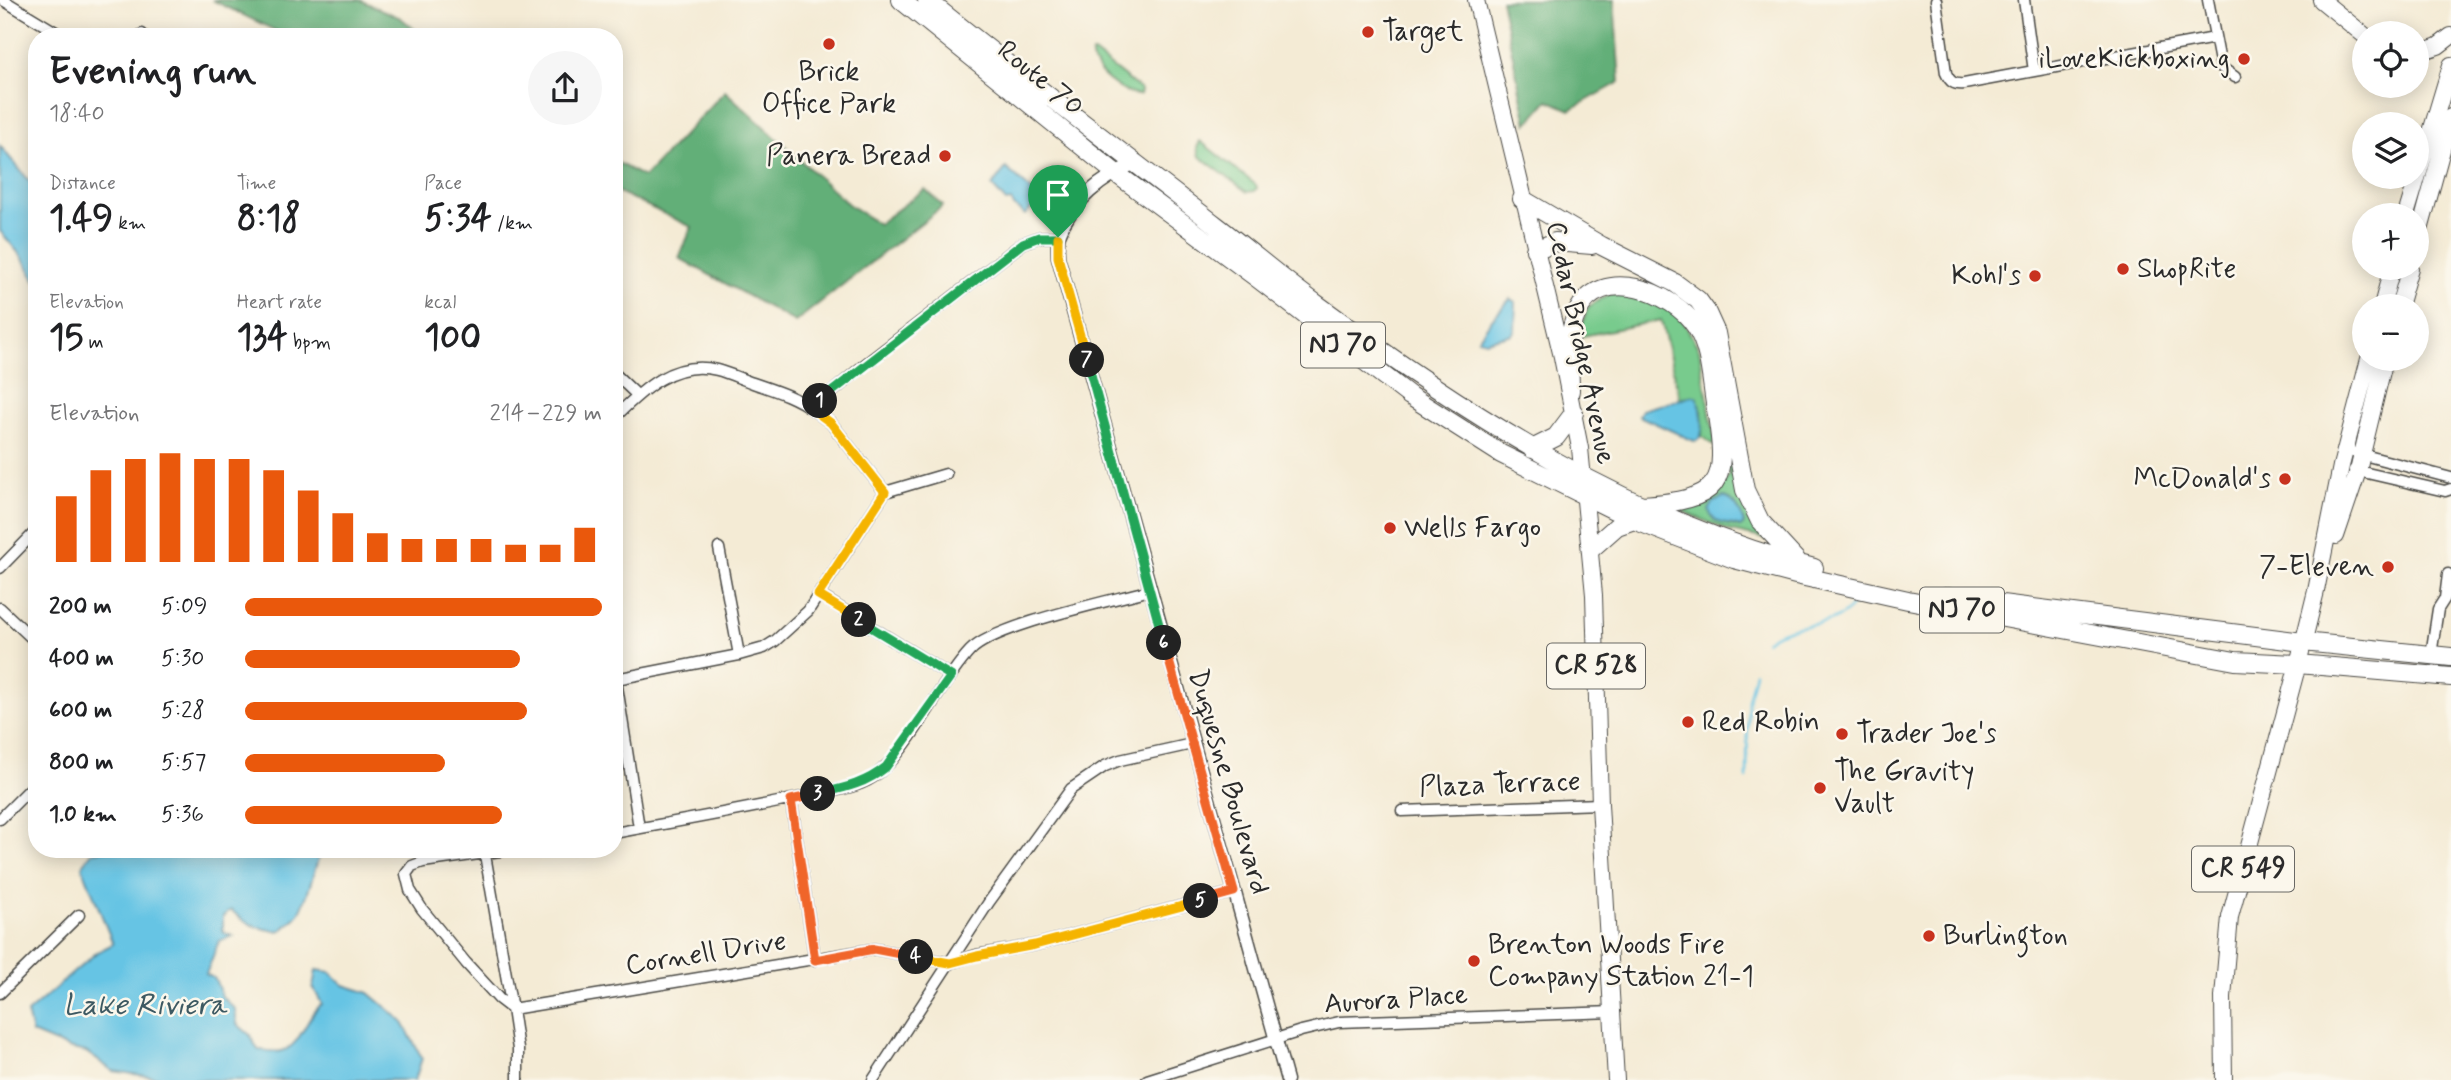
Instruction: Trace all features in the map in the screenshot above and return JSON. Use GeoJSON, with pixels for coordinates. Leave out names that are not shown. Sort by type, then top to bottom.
{"type":"FeatureCollection","features":[{"type":"Feature","properties":{"kind":"highway","name":"Route 70"},"geometry":{"type":"LineString","coordinates":[[901,0],[1114,172]]}},
{"type":"Feature","properties":{"kind":"highway","name":"Route 70"},"geometry":{"type":"LineString","coordinates":[[927,0],[1135,163]]}},
{"type":"Feature","properties":{"kind":"highway","name":"NJ 70"},"geometry":{"type":"LineString","coordinates":[[1135,163],[1317,304],[1442,392],[1532,449],[1583,476],[1637,513],[1734,559],[1896,597],[2235,661],[2451,677]]}},
{"type":"Feature","properties":{"kind":"highway","name":"NJ 70"},"geometry":{"type":"LineString","coordinates":[[1114,172],[1427,408],[1501,454],[1585,496],[1800,564],[1911,591],[2303,642],[2451,657]]}},
{"type":"Feature","properties":{"kind":"highway"},"geometry":{"type":"LineString","coordinates":[[1522,199],[1602,246],[1675,283],[1698,300],[1716,333],[1741,473],[1748,498],[1760,522],[1800,564]]}},
{"type":"Feature","properties":{"kind":"highway"},"geometry":{"type":"LineString","coordinates":[[1535,250],[1555,242],[1602,246]]}},
{"type":"Feature","properties":{"kind":"highway"},"geometry":{"type":"LineString","coordinates":[[1570,391],[1571,332],[1577,311],[1588,298],[1600,290],[1619,287],[1636,287],[1655,292],[1672,301],[1687,314],[1698,330],[1705,349],[1723,449],[1722,467],[1707,491],[1694,498],[1637,513],[1591,549]]}},
{"type":"Feature","properties":{"kind":"highway"},"geometry":{"type":"LineString","coordinates":[[1532,449],[1556,437],[1574,413]]}},
{"type":"Feature","properties":{"kind":"main road","name":"Cedar Bridge Avenue"},"geometry":{"type":"LineString","coordinates":[[1476,0],[1570,391],[1583,476],[1595,618],[1600,804],[1616,1080]]}},
{"type":"Feature","properties":{"kind":"main road"},"geometry":{"type":"LineString","coordinates":[[2321,0],[2352,25]]}},
{"type":"Feature","properties":{"kind":"main road"},"geometry":{"type":"LineString","coordinates":[[2429,49],[2438,46],[2451,36]]}},
{"type":"Feature","properties":{"kind":"main road"},"geometry":{"type":"LineString","coordinates":[[2410,203],[2451,65]]}},
{"type":"Feature","properties":{"kind":"main road"},"geometry":{"type":"LineString","coordinates":[[2427,203],[2451,117]]}},
{"type":"Feature","properties":{"kind":"main road","name":"CR 549"},"geometry":{"type":"LineString","coordinates":[[2224,1080],[2223,998],[2230,917],[2298,664],[2341,467],[2366,371]]}},
{"type":"Feature","properties":{"kind":"main road","name":"CR 549"},"geometry":{"type":"LineString","coordinates":[[2316,591],[2358,471],[2382,371]]}},
{"type":"Feature","properties":{"kind":"street"},"geometry":{"type":"LineString","coordinates":[[3,0],[49,28]]}},
{"type":"Feature","properties":{"kind":"street"},"geometry":{"type":"LineString","coordinates":[[1936,0],[1950,81],[1956,84],[2215,38]]}},
{"type":"Feature","properties":{"kind":"street"},"geometry":{"type":"LineString","coordinates":[[2024,0],[2034,71]]}},
{"type":"Feature","properties":{"kind":"street"},"geometry":{"type":"LineString","coordinates":[[2208,0],[2221,67],[2235,77]]}},
{"type":"Feature","properties":{"kind":"street"},"geometry":{"type":"LineString","coordinates":[[812,409],[845,380],[1023,243],[1039,237],[1058,237],[1072,209],[1114,172],[1135,163]]}},
{"type":"Feature","properties":{"kind":"street","name":"Duquesne Boulevard"},"geometry":{"type":"LineString","coordinates":[[1058,237],[1058,257],[1287,1080]]}},
{"type":"Feature","properties":{"kind":"street"},"geometry":{"type":"LineString","coordinates":[[623,409],[661,377],[691,368],[716,370],[803,402],[831,423],[885,492]]}},
{"type":"Feature","properties":{"kind":"street"},"geometry":{"type":"LineString","coordinates":[[623,382],[637,395]]}},
{"type":"Feature","properties":{"kind":"street"},"geometry":{"type":"LineString","coordinates":[[2346,450],[2451,478]]}},
{"type":"Feature","properties":{"kind":"street"},"geometry":{"type":"LineString","coordinates":[[2341,467],[2445,491],[2451,489]]}},
{"type":"Feature","properties":{"kind":"street"},"geometry":{"type":"LineString","coordinates":[[623,678],[764,648],[808,611],[885,492],[946,474]]}},
{"type":"Feature","properties":{"kind":"street"},"geometry":{"type":"LineString","coordinates":[[0,568],[28,539]]}},
{"type":"Feature","properties":{"kind":"street"},"geometry":{"type":"LineString","coordinates":[[719,548],[739,655]]}},
{"type":"Feature","properties":{"kind":"street"},"geometry":{"type":"LineString","coordinates":[[2431,655],[2438,609],[2445,598],[2448,573]]}},
{"type":"Feature","properties":{"kind":"street"},"geometry":{"type":"LineString","coordinates":[[623,831],[791,800],[856,785],[872,778],[897,754],[971,649],[992,635],[1150,590]]}},
{"type":"Feature","properties":{"kind":"street"},"geometry":{"type":"LineString","coordinates":[[818,595],[951,676]]}},
{"type":"Feature","properties":{"kind":"street"},"geometry":{"type":"LineString","coordinates":[[0,608],[28,634]]}},
{"type":"Feature","properties":{"kind":"street"},"geometry":{"type":"LineString","coordinates":[[623,724],[639,828]]}},
{"type":"Feature","properties":{"kind":"street"},"geometry":{"type":"LineString","coordinates":[[873,1080],[989,902],[1072,789],[1088,776],[1112,763],[1192,744]]}},
{"type":"Feature","properties":{"kind":"street"},"geometry":{"type":"LineString","coordinates":[[0,818],[28,791]]}},
{"type":"Feature","properties":{"kind":"street"},"geometry":{"type":"LineString","coordinates":[[791,800],[815,960]]}},
{"type":"Feature","properties":{"kind":"street","name":"Plaza Terrace"},"geometry":{"type":"LineString","coordinates":[[1402,811],[1600,804]]}},
{"type":"Feature","properties":{"kind":"street"},"geometry":{"type":"LineString","coordinates":[[445,858],[412,866],[407,874],[408,884],[422,909],[466,963],[499,999],[512,1009]]}},
{"type":"Feature","properties":{"kind":"street"},"geometry":{"type":"LineString","coordinates":[[485,858],[518,1049],[518,1080]]}},
{"type":"Feature","properties":{"kind":"street","name":"Cornell Drive"},"geometry":{"type":"LineString","coordinates":[[512,1009],[874,949],[950,963],[1035,945],[1234,892]]}},
{"type":"Feature","properties":{"kind":"street"},"geometry":{"type":"LineString","coordinates":[[0,993],[79,915]]}},
{"type":"Feature","properties":{"kind":"street","name":"Aurora Place"},"geometry":{"type":"LineString","coordinates":[[1147,1080],[1275,1039],[1339,1022],[1613,1012]]}},
{"type":"Feature","properties":{"kind":"green space"},"geometry":{"type":"Polygon","coordinates":[[[212,0],[360,0],[401,18],[413,28],[270,28],[212,0]]]}},
{"type":"Feature","properties":{"kind":"green space"},"geometry":{"type":"Polygon","coordinates":[[[1501,0],[1614,0],[1620,82],[1570,110],[1548,100],[1527,124],[1501,0]]]}},
{"type":"Feature","properties":{"kind":"green space"},"geometry":{"type":"Polygon","coordinates":[[[1092,53],[1141,90],[1140,95],[1126,92],[1109,81],[1096,67],[1092,53]]]}},
{"type":"Feature","properties":{"kind":"green space"},"geometry":{"type":"Polygon","coordinates":[[[725,91],[848,204],[878,224],[925,189],[943,206],[795,322],[679,258],[692,227],[623,194],[623,166],[644,177],[725,91]]]}},
{"type":"Feature","properties":{"kind":"green space"},"geometry":{"type":"Polygon","coordinates":[[[1200,141],[1256,185],[1255,191],[1247,192],[1199,156],[1197,148],[1200,141]]]}},
{"type":"Feature","properties":{"kind":"green space"},"geometry":{"type":"Polygon","coordinates":[[[1611,293],[1644,296],[1680,316],[1699,349],[1716,446],[1702,437],[1702,411],[1690,396],[1680,399],[1661,320],[1578,337],[1588,307],[1611,293]]]}},
{"type":"Feature","properties":{"kind":"green space"},"geometry":{"type":"Polygon","coordinates":[[[1715,375],[1766,539],[1727,530],[1677,509],[1696,504],[1699,507],[1716,493],[1731,473],[1725,471],[1715,375]],[[1723,497],[1718,522],[1740,527],[1738,508],[1723,497]]]}},
{"type":"Feature","properties":{"kind":"water"},"geometry":{"type":"Polygon","coordinates":[[[0,146],[28,179],[28,267],[0,231],[0,146]]]}},
{"type":"Feature","properties":{"kind":"water"},"geometry":{"type":"Polygon","coordinates":[[[1006,168],[1041,199],[1025,215],[1011,201],[1006,202],[992,186],[1006,168]]]}},
{"type":"Feature","properties":{"kind":"water"},"geometry":{"type":"Polygon","coordinates":[[[1510,299],[1516,302],[1515,330],[1512,334],[1486,341],[1478,339],[1492,319],[1510,299]]]}},
{"type":"Feature","properties":{"kind":"water"},"geometry":{"type":"Polygon","coordinates":[[[1697,396],[1701,412],[1703,424],[1698,440],[1694,441],[1639,416],[1642,410],[1697,396]]]}},
{"type":"Feature","properties":{"kind":"water"},"geometry":{"type":"Polygon","coordinates":[[[1723,497],[1731,500],[1737,507],[1744,524],[1740,527],[1717,522],[1711,515],[1709,510],[1713,503],[1723,497]]]}},
{"type":"Feature","properties":{"kind":"water","name":"Lake Riviera"},"geometry":{"type":"Polygon","coordinates":[[[88,858],[319,858],[302,908],[281,931],[254,926],[231,910],[223,916],[223,932],[233,936],[219,941],[206,974],[215,979],[222,997],[235,1009],[237,1024],[250,1035],[258,1050],[275,1052],[294,1044],[322,1004],[313,987],[316,970],[330,972],[344,985],[369,993],[402,1021],[422,1058],[415,1080],[163,1080],[113,1071],[86,1052],[68,1048],[32,1033],[27,1013],[97,952],[113,944],[82,866],[88,858]]]}},
{"type":"Feature","properties":{"kind":"waterway"},"geometry":{"type":"LineString","coordinates":[[1766,641],[1788,630],[1839,617],[1857,598]]}},
{"type":"Feature","properties":{"kind":"waterway"},"geometry":{"type":"LineString","coordinates":[[1747,778],[1748,701],[1755,672]]}},
{"type":"Feature","properties":{"kind":"place","name":"Target"},"geometry":{"type":"Point","coordinates":[1368,32]}},
{"type":"Feature","properties":{"kind":"place","name":"Brick Office Park"},"geometry":{"type":"Point","coordinates":[829,44]}},
{"type":"Feature","properties":{"kind":"place","name":"iLoveKickboxing"},"geometry":{"type":"Point","coordinates":[2244,59]}},
{"type":"Feature","properties":{"kind":"place","name":"Panera Bread"},"geometry":{"type":"Point","coordinates":[945,156]}},
{"type":"Feature","properties":{"kind":"place","name":"ShopRite"},"geometry":{"type":"Point","coordinates":[2123,269]}},
{"type":"Feature","properties":{"kind":"place","name":"Kohl's"},"geometry":{"type":"Point","coordinates":[2035,276]}},
{"type":"Feature","properties":{"kind":"place","name":"McDonald's"},"geometry":{"type":"Point","coordinates":[2285,479]}},
{"type":"Feature","properties":{"kind":"place","name":"Wells Fargo"},"geometry":{"type":"Point","coordinates":[1390,528]}},
{"type":"Feature","properties":{"kind":"place","name":"7-Eleven"},"geometry":{"type":"Point","coordinates":[2388,567]}},
{"type":"Feature","properties":{"kind":"place","name":"Red Robin"},"geometry":{"type":"Point","coordinates":[1688,722]}},
{"type":"Feature","properties":{"kind":"place","name":"Trader Joe's"},"geometry":{"type":"Point","coordinates":[1842,734]}},
{"type":"Feature","properties":{"kind":"place","name":"The Gravity Vault"},"geometry":{"type":"Point","coordinates":[1820,788]}},
{"type":"Feature","properties":{"kind":"place","name":"Burlington"},"geometry":{"type":"Point","coordinates":[1929,936]}},
{"type":"Feature","properties":{"kind":"place","name":"Brenton Woods Fire Company Station 21-1"},"geometry":{"type":"Point","coordinates":[1474,961]}},
{"type":"Feature","properties":{"kind":"route"},"geometry":{"type":"LineString","coordinates":[[1039,237],[1058,237],[1058,257],[1065,274],[1234,892],[1035,945],[950,963],[874,949],[815,960],[791,800],[856,785],[872,778],[897,754],[951,676],[818,595],[885,492],[831,423],[812,409],[836,387],[1023,243],[1039,237]]}}]}
